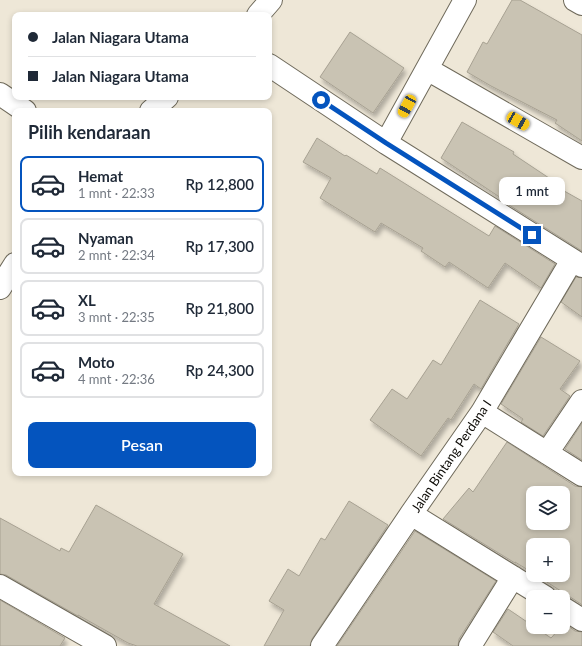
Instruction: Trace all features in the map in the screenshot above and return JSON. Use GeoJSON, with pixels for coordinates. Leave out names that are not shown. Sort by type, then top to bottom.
{"type":"FeatureCollection","features":[{"type":"Feature","properties":{"kind":"street"},"geometry":{"type":"LineString","coordinates":[[261,12],[272,0]]}},
{"type":"Feature","properties":{"kind":"street"},"geometry":{"type":"LineString","coordinates":[[386,143],[465,0]]}},
{"type":"Feature","properties":{"kind":"street"},"geometry":{"type":"LineString","coordinates":[[575,0],[582,4]]}},
{"type":"Feature","properties":{"kind":"street"},"geometry":{"type":"LineString","coordinates":[[272,67],[386,143],[577,263]]}},
{"type":"Feature","properties":{"kind":"street"},"geometry":{"type":"LineString","coordinates":[[427,70],[582,158]]}},
{"type":"Feature","properties":{"kind":"street"},"geometry":{"type":"LineString","coordinates":[[0,94],[21,108]]}},
{"type":"Feature","properties":{"kind":"street"},"geometry":{"type":"LineString","coordinates":[[154,108],[164,100]]}},
{"type":"Feature","properties":{"kind":"street","name":"Jalan Bintang Perdana I"},"geometry":{"type":"LineString","coordinates":[[322,646],[482,412],[577,263]]}},
{"type":"Feature","properties":{"kind":"street"},"geometry":{"type":"LineString","coordinates":[[0,288],[12,269]]}},
{"type":"Feature","properties":{"kind":"street"},"geometry":{"type":"LineString","coordinates":[[546,453],[582,401]]}},
{"type":"Feature","properties":{"kind":"street"},"geometry":{"type":"LineString","coordinates":[[482,412],[582,475]]}},
{"type":"Feature","properties":{"kind":"street"},"geometry":{"type":"LineString","coordinates":[[411,514],[534,590]]}},
{"type":"Feature","properties":{"kind":"street"},"geometry":{"type":"LineString","coordinates":[[470,646],[513,577]]}},
{"type":"Feature","properties":{"kind":"street"},"geometry":{"type":"LineString","coordinates":[[0,586],[104,646]]}},
{"type":"Feature","properties":{"kind":"street"},"geometry":{"type":"LineString","coordinates":[[570,612],[582,620]]}},
{"type":"Feature","properties":{"kind":"building"},"geometry":{"type":"Polygon","coordinates":[[[512,0],[520,0],[582,35],[582,141],[555,123],[557,120],[467,72],[483,42],[487,44],[512,0]]]}},
{"type":"Feature","properties":{"kind":"building"},"geometry":{"type":"Polygon","coordinates":[[[350,32],[404,68],[373,113],[320,77],[350,32]]]}},
{"type":"Feature","properties":{"kind":"building"},"geometry":{"type":"Polygon","coordinates":[[[462,122],[514,152],[513,154],[552,180],[550,183],[582,201],[582,251],[509,205],[510,204],[441,158],[462,122]]]}},
{"type":"Feature","properties":{"kind":"building"},"geometry":{"type":"Polygon","coordinates":[[[317,138],[377,174],[380,168],[489,236],[495,226],[555,264],[541,288],[505,263],[488,288],[449,262],[445,267],[421,251],[423,248],[381,223],[375,232],[320,198],[331,178],[303,162],[317,138]]]}},
{"type":"Feature","properties":{"kind":"building"},"geometry":{"type":"Polygon","coordinates":[[[576,277],[582,278],[582,317],[561,302],[576,277]]]}},
{"type":"Feature","properties":{"kind":"building"},"geometry":{"type":"Polygon","coordinates":[[[480,300],[519,324],[481,389],[474,384],[451,420],[448,418],[421,456],[370,420],[392,389],[407,399],[433,360],[441,365],[480,300]]]}},
{"type":"Feature","properties":{"kind":"building"},"geometry":{"type":"Polygon","coordinates":[[[541,337],[580,361],[560,389],[570,396],[543,436],[521,422],[523,419],[501,404],[541,337]]]}},
{"type":"Feature","properties":{"kind":"building"},"geometry":{"type":"Polygon","coordinates":[[[582,423],[582,460],[565,449],[582,423]]]}},
{"type":"Feature","properties":{"kind":"building"},"geometry":{"type":"Polygon","coordinates":[[[507,442],[575,486],[582,487],[582,605],[570,597],[570,590],[559,590],[547,582],[570,582],[570,538],[526,538],[526,569],[443,519],[469,488],[473,492],[507,442]]]}},
{"type":"Feature","properties":{"kind":"building"},"geometry":{"type":"Polygon","coordinates":[[[349,501],[388,525],[312,639],[310,646],[264,646],[284,610],[269,601],[288,569],[299,576],[321,538],[325,540],[349,501]]]}},
{"type":"Feature","properties":{"kind":"building"},"geometry":{"type":"Polygon","coordinates":[[[96,505],[183,554],[154,604],[230,646],[137,646],[128,643],[78,616],[6,575],[0,574],[0,518],[60,551],[61,548],[69,552],[96,505]]]}},
{"type":"Feature","properties":{"kind":"building"},"geometry":{"type":"Polygon","coordinates":[[[415,531],[496,581],[459,639],[458,646],[337,646],[415,531]]]}},
{"type":"Feature","properties":{"kind":"building"},"geometry":{"type":"Polygon","coordinates":[[[0,600],[65,638],[60,646],[0,646],[0,600]]]}},
{"type":"Feature","properties":{"kind":"building"},"geometry":{"type":"Polygon","coordinates":[[[508,609],[526,621],[526,634],[545,634],[551,638],[555,634],[570,634],[570,627],[575,631],[582,632],[582,646],[513,646],[493,632],[508,609]]]}},
{"type":"Feature","properties":{"kind":"route"},"geometry":{"type":"LineString","coordinates":[[321,100],[532,235]]}}]}
